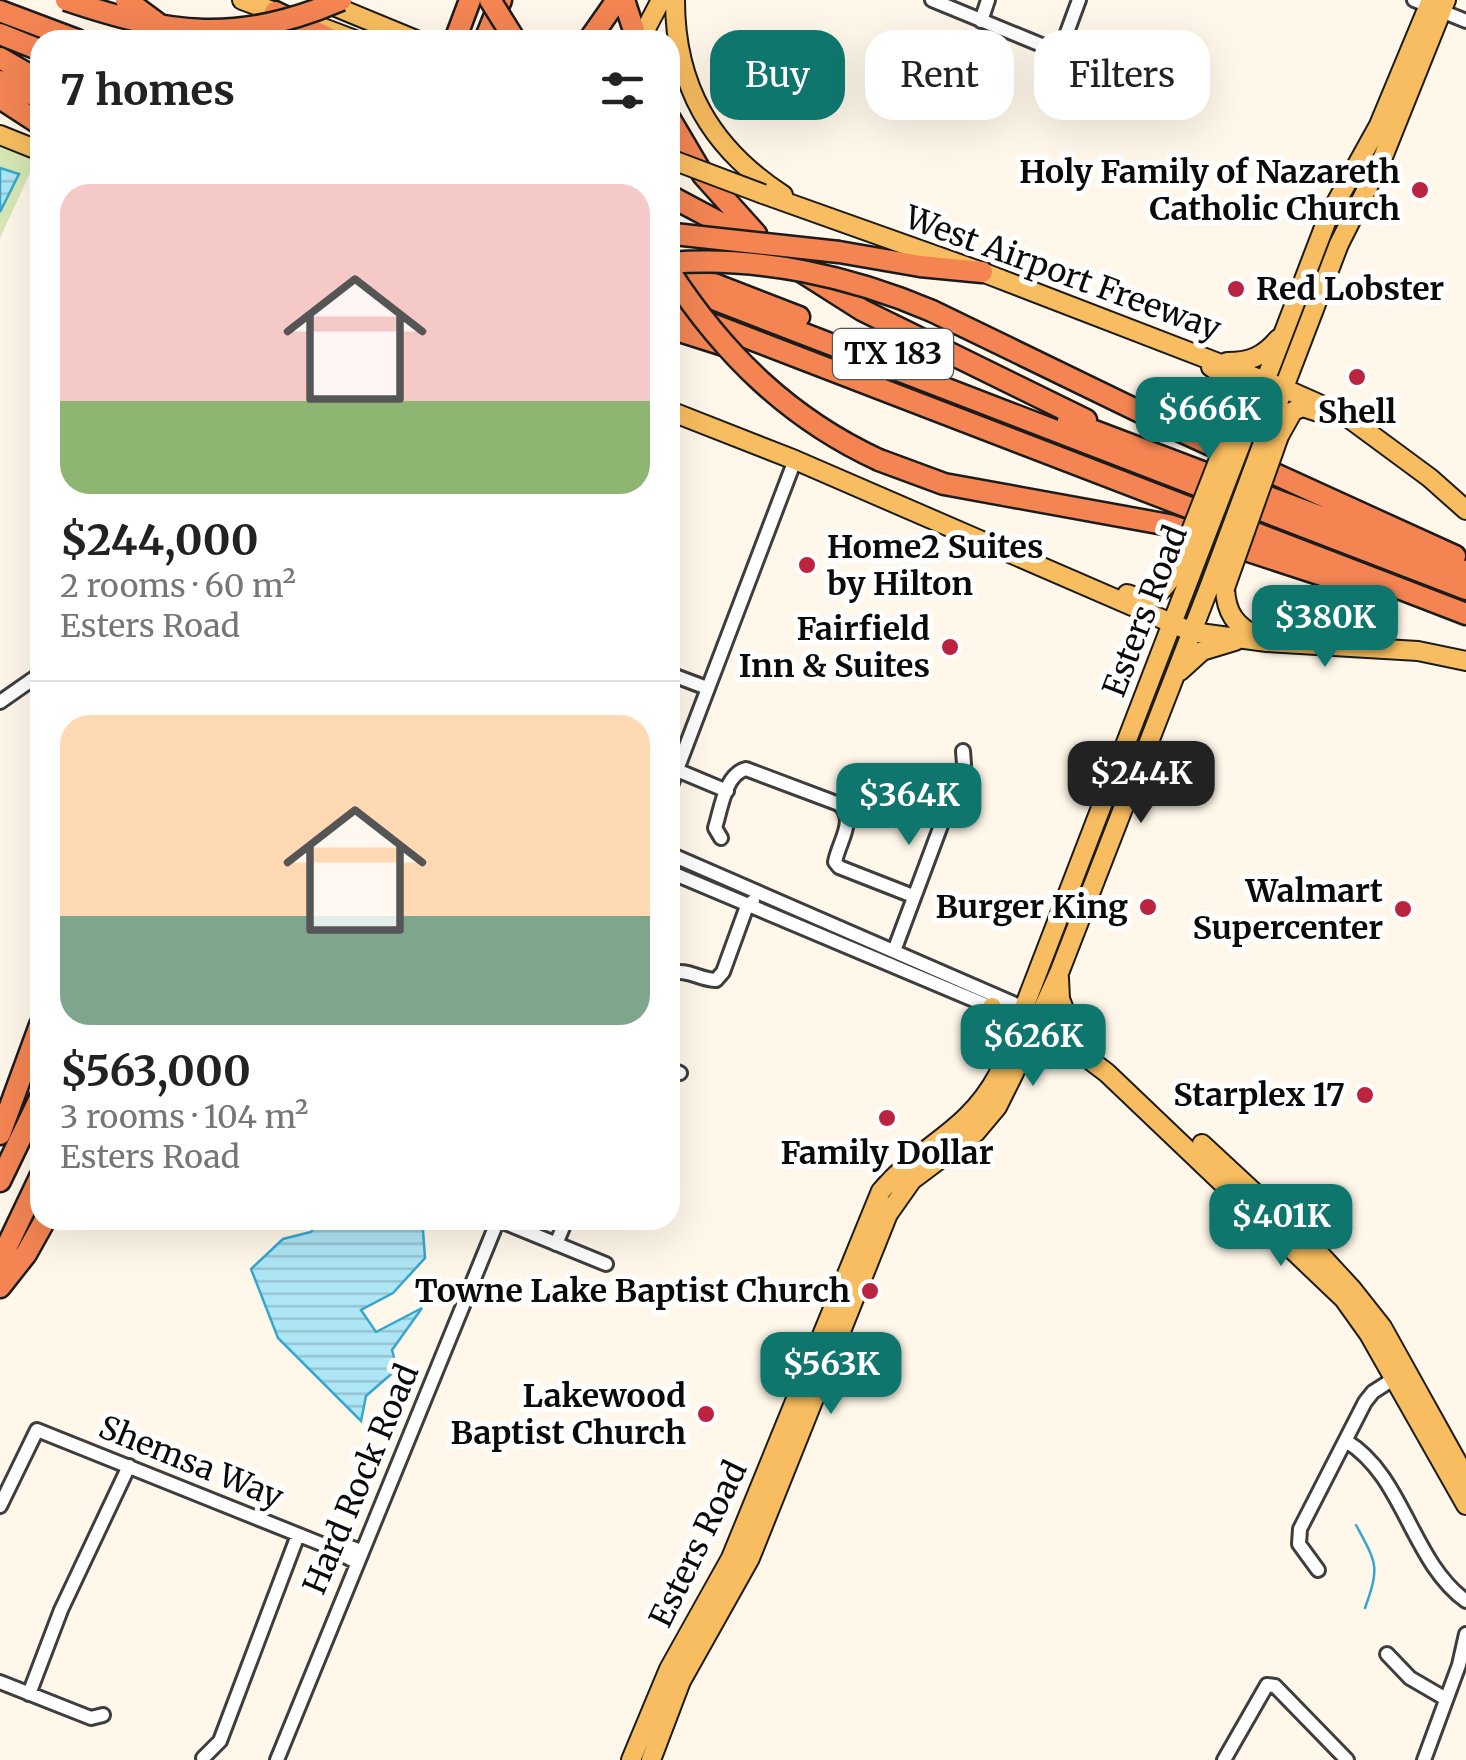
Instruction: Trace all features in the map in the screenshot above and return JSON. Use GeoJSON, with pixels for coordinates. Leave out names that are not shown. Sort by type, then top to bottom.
{"type":"FeatureCollection","features":[{"type":"Feature","properties":{"kind":"highway"},"geometry":{"type":"LineString","coordinates":[[66,0],[140,24],[190,30]]}},
{"type":"Feature","properties":{"kind":"highway"},"geometry":{"type":"LineString","coordinates":[[126,0],[164,30]]}},
{"type":"Feature","properties":{"kind":"highway"},"geometry":{"type":"LineString","coordinates":[[224,30],[275,24],[341,0]]}},
{"type":"Feature","properties":{"kind":"highway"},"geometry":{"type":"LineString","coordinates":[[459,30],[470,0]]}},
{"type":"Feature","properties":{"kind":"highway"},"geometry":{"type":"LineString","coordinates":[[490,0],[509,30]]}},
{"type":"Feature","properties":{"kind":"highway"},"geometry":{"type":"LineString","coordinates":[[490,30],[501,0]]}},
{"type":"Feature","properties":{"kind":"highway"},"geometry":{"type":"LineString","coordinates":[[597,30],[620,0],[634,30]]}},
{"type":"Feature","properties":{"kind":"highway"},"geometry":{"type":"LineString","coordinates":[[0,10],[52,30]]}},
{"type":"Feature","properties":{"kind":"highway"},"geometry":{"type":"LineString","coordinates":[[274,12],[311,30]]}},
{"type":"Feature","properties":{"kind":"highway"},"geometry":{"type":"LineString","coordinates":[[0,25],[30,36]]}},
{"type":"Feature","properties":{"kind":"highway"},"geometry":{"type":"LineString","coordinates":[[0,34],[30,46]]}},
{"type":"Feature","properties":{"kind":"highway"},"geometry":{"type":"LineString","coordinates":[[0,50],[30,61]]}},
{"type":"Feature","properties":{"kind":"highway"},"geometry":{"type":"LineString","coordinates":[[0,58],[30,75]]}},
{"type":"Feature","properties":{"kind":"highway"},"geometry":{"type":"LineString","coordinates":[[0,80],[30,94]]}},
{"type":"Feature","properties":{"kind":"highway"},"geometry":{"type":"LineString","coordinates":[[0,98],[30,118]]}},
{"type":"Feature","properties":{"kind":"highway"},"geometry":{"type":"LineString","coordinates":[[680,136],[703,174],[778,257]]}},
{"type":"Feature","properties":{"kind":"highway"},"geometry":{"type":"LineString","coordinates":[[680,202],[862,310],[1070,410],[1116,440]]}},
{"type":"Feature","properties":{"kind":"highway"},"geometry":{"type":"LineString","coordinates":[[680,235],[982,272]]}},
{"type":"Feature","properties":{"kind":"highway"},"geometry":{"type":"LineString","coordinates":[[680,267],[720,262],[788,269],[866,287],[932,311],[1433,544],[1466,563]]}},
{"type":"Feature","properties":{"kind":"highway","name":"TX 183"},"geometry":{"type":"LineString","coordinates":[[680,272],[1466,572]]}},
{"type":"Feature","properties":{"kind":"highway"},"geometry":{"type":"LineString","coordinates":[[680,282],[724,346],[759,382],[827,434],[880,460],[944,484],[1169,525],[1380,594],[1466,614]]}},
{"type":"Feature","properties":{"kind":"highway"},"geometry":{"type":"LineString","coordinates":[[680,286],[1466,589]]}},
{"type":"Feature","properties":{"kind":"highway"},"geometry":{"type":"LineString","coordinates":[[680,297],[1466,597]]}},
{"type":"Feature","properties":{"kind":"highway","name":"TX 183"},"geometry":{"type":"LineString","coordinates":[[680,312],[1466,614]]}},
{"type":"Feature","properties":{"kind":"highway"},"geometry":{"type":"LineString","coordinates":[[680,331],[1006,448],[1077,463]]}},
{"type":"Feature","properties":{"kind":"highway"},"geometry":{"type":"LineString","coordinates":[[0,1134],[30,1053]]}},
{"type":"Feature","properties":{"kind":"highway"},"geometry":{"type":"LineString","coordinates":[[0,1181],[30,1119]]}},
{"type":"Feature","properties":{"kind":"highway"},"geometry":{"type":"LineString","coordinates":[[0,1261],[30,1198]]}},
{"type":"Feature","properties":{"kind":"highway"},"geometry":{"type":"LineString","coordinates":[[0,1287],[40,1230]]}},
{"type":"Feature","properties":{"kind":"main road"},"geometry":{"type":"LineString","coordinates":[[242,0],[326,30]]}},
{"type":"Feature","properties":{"kind":"main road"},"geometry":{"type":"LineString","coordinates":[[318,0],[392,30]]}},
{"type":"Feature","properties":{"kind":"main road"},"geometry":{"type":"LineString","coordinates":[[645,30],[665,2]]}},
{"type":"Feature","properties":{"kind":"main road"},"geometry":{"type":"LineString","coordinates":[[665,2],[672,30]]}},
{"type":"Feature","properties":{"kind":"main road","name":"Esters Road"},"geometry":{"type":"LineString","coordinates":[[1030,1017],[1058,973],[1192,632],[1218,584],[1275,430],[1274,385],[1288,322],[1328,217],[1379,125],[1432,3]]}},
{"type":"Feature","properties":{"kind":"main road","name":"Esters Road"},"geometry":{"type":"LineString","coordinates":[[632,1760],[669,1669],[732,1558],[815,1372],[866,1244],[912,1180],[976,1132],[997,1107],[1088,844],[1172,624],[1183,573],[1244,415],[1298,354],[1339,244],[1378,168],[1432,3]]}},
{"type":"Feature","properties":{"kind":"main road"},"geometry":{"type":"LineString","coordinates":[[680,61],[703,116],[721,143],[752,175],[809,212]]}},
{"type":"Feature","properties":{"kind":"main road"},"geometry":{"type":"LineString","coordinates":[[0,135],[30,147]]}},
{"type":"Feature","properties":{"kind":"main road","name":"West Airport Freeway"},"geometry":{"type":"LineString","coordinates":[[680,163],[982,272],[1346,416],[1466,510]]}},
{"type":"Feature","properties":{"kind":"main road"},"geometry":{"type":"LineString","coordinates":[[1211,360],[1247,362],[1262,355],[1276,343],[1288,322]]}},
{"type":"Feature","properties":{"kind":"main road"},"geometry":{"type":"LineString","coordinates":[[1185,351],[1233,384],[1244,415]]}},
{"type":"Feature","properties":{"kind":"main road"},"geometry":{"type":"LineString","coordinates":[[1298,354],[1298,374],[1304,387],[1346,416]]}},
{"type":"Feature","properties":{"kind":"main road"},"geometry":{"type":"LineString","coordinates":[[1275,430],[1292,411],[1303,407],[1346,416]]}},
{"type":"Feature","properties":{"kind":"main road"},"geometry":{"type":"LineString","coordinates":[[680,415],[795,460],[1192,632],[1241,640],[1418,652],[1466,661]]}},
{"type":"Feature","properties":{"kind":"main road"},"geometry":{"type":"LineString","coordinates":[[950,528],[984,532],[1146,600],[1183,573]]}},
{"type":"Feature","properties":{"kind":"main road"},"geometry":{"type":"LineString","coordinates":[[1218,584],[1232,618],[1242,629],[1267,642]]}},
{"type":"Feature","properties":{"kind":"main road"},"geometry":{"type":"LineString","coordinates":[[1117,600],[1147,626],[1154,638],[1160,678],[1146,725],[1152,735]]}},
{"type":"Feature","properties":{"kind":"main road"},"geometry":{"type":"LineString","coordinates":[[1176,674],[1202,651],[1241,640]]}},
{"type":"Feature","properties":{"kind":"main road"},"geometry":{"type":"LineString","coordinates":[[1132,728],[1152,735]]}},
{"type":"Feature","properties":{"kind":"main road"},"geometry":{"type":"LineString","coordinates":[[1106,851],[1102,833],[1108,791]]}},
{"type":"Feature","properties":{"kind":"main road"},"geometry":{"type":"LineString","coordinates":[[1088,844],[1106,851]]}},
{"type":"Feature","properties":{"kind":"main road"},"geometry":{"type":"LineString","coordinates":[[1058,973],[1070,1038]]}},
{"type":"Feature","properties":{"kind":"main road"},"geometry":{"type":"LineString","coordinates":[[992,1008],[1015,1055],[1040,1043],[1070,1038]]}},
{"type":"Feature","properties":{"kind":"main road"},"geometry":{"type":"LineString","coordinates":[[1030,1017],[1118,1068],[1315,1249],[1382,1327],[1400,1376],[1466,1504]]}},
{"type":"Feature","properties":{"kind":"main road","name":"Esters Road"},"geometry":{"type":"LineString","coordinates":[[652,1760],[681,1681],[750,1558],[815,1372]]}},
{"type":"Feature","properties":{"kind":"main road"},"geometry":{"type":"LineString","coordinates":[[1400,1376],[1466,1478]]}},
{"type":"Feature","properties":{"kind":"street"},"geometry":{"type":"LineString","coordinates":[[932,0],[1056,51],[1062,46],[1079,0]]}},
{"type":"Feature","properties":{"kind":"street"},"geometry":{"type":"LineString","coordinates":[[980,21],[988,0]]}},
{"type":"Feature","properties":{"kind":"street"},"geometry":{"type":"LineString","coordinates":[[1432,3],[1466,21]]}},
{"type":"Feature","properties":{"kind":"street"},"geometry":{"type":"LineString","coordinates":[[680,752],[795,460]]}},
{"type":"Feature","properties":{"kind":"street"},"geometry":{"type":"LineString","coordinates":[[680,678],[707,688]]}},
{"type":"Feature","properties":{"kind":"street"},"geometry":{"type":"LineString","coordinates":[[0,702],[30,681]]}},
{"type":"Feature","properties":{"kind":"street"},"geometry":{"type":"LineString","coordinates":[[894,951],[964,764],[963,751]]}},
{"type":"Feature","properties":{"kind":"street"},"geometry":{"type":"LineString","coordinates":[[720,838],[715,828],[727,791],[734,774],[746,769],[838,804],[848,812],[849,820],[835,862],[839,868],[913,896]]}},
{"type":"Feature","properties":{"kind":"street"},"geometry":{"type":"LineString","coordinates":[[680,772],[727,791]]}},
{"type":"Feature","properties":{"kind":"street"},"geometry":{"type":"LineString","coordinates":[[680,858],[927,965],[1030,1017]]}},
{"type":"Feature","properties":{"kind":"street"},"geometry":{"type":"LineString","coordinates":[[680,878],[992,1008],[1030,1017]]}},
{"type":"Feature","properties":{"kind":"street"},"geometry":{"type":"LineString","coordinates":[[680,971],[704,980],[716,980],[747,906],[754,901],[814,922],[828,922]]}},
{"type":"Feature","properties":{"kind":"street"},"geometry":{"type":"LineString","coordinates":[[869,956],[927,965]]}},
{"type":"Feature","properties":{"kind":"street","name":"Hard Rock Road"},"geometry":{"type":"LineString","coordinates":[[277,1760],[494,1230]]}},
{"type":"Feature","properties":{"kind":"street"},"geometry":{"type":"LineString","coordinates":[[522,1230],[606,1264]]}},
{"type":"Feature","properties":{"kind":"street"},"geometry":{"type":"LineString","coordinates":[[556,1244],[562,1230]]}},
{"type":"Feature","properties":{"kind":"street"},"geometry":{"type":"LineString","coordinates":[[1318,1570],[1299,1544],[1300,1529],[1369,1397],[1400,1376]]}},
{"type":"Feature","properties":{"kind":"street","name":"Shemsa Way"},"geometry":{"type":"LineString","coordinates":[[0,1506],[38,1430],[358,1557]]}},
{"type":"Feature","properties":{"kind":"street"},"geometry":{"type":"LineString","coordinates":[[1346,1441],[1372,1461],[1444,1580],[1466,1601]]}},
{"type":"Feature","properties":{"kind":"street"},"geometry":{"type":"LineString","coordinates":[[29,1694],[61,1610],[129,1466]]}},
{"type":"Feature","properties":{"kind":"street"},"geometry":{"type":"LineString","coordinates":[[203,1758],[220,1741],[298,1535]]}},
{"type":"Feature","properties":{"kind":"street"},"geometry":{"type":"LineString","coordinates":[[1424,1760],[1463,1661],[1466,1634]]}},
{"type":"Feature","properties":{"kind":"street"},"geometry":{"type":"LineString","coordinates":[[1387,1654],[1410,1678],[1446,1699]]}},
{"type":"Feature","properties":{"kind":"street"},"geometry":{"type":"LineString","coordinates":[[0,1682],[92,1718],[103,1715]]}},
{"type":"Feature","properties":{"kind":"street"},"geometry":{"type":"LineString","coordinates":[[1224,1760],[1267,1685],[1276,1686],[1347,1760]]}},
{"type":"Feature","properties":{"kind":"green space"},"geometry":{"type":"Polygon","coordinates":[[[0,145],[30,158],[30,173],[0,238],[0,145]]]}},
{"type":"Feature","properties":{"kind":"water"},"geometry":{"type":"Polygon","coordinates":[[[0,168],[19,174],[0,212],[0,168]]]}},
{"type":"Feature","properties":{"kind":"water"},"geometry":{"type":"Polygon","coordinates":[[[423,1230],[425,1258],[393,1293],[361,1310],[376,1332],[422,1308],[392,1350],[397,1369],[366,1396],[361,1421],[278,1338],[251,1269],[283,1239],[311,1232],[423,1230]]]}},
{"type":"Feature","properties":{"kind":"waterway"},"geometry":{"type":"LineString","coordinates":[[1356,1525],[1374,1565],[1365,1608]]}},
{"type":"Feature","properties":{"kind":"place","name":"Holy Family of Nazareth Catholic Church"},"geometry":{"type":"Point","coordinates":[1420,190]}},
{"type":"Feature","properties":{"kind":"place","name":"Red Lobster"},"geometry":{"type":"Point","coordinates":[1236,289]}},
{"type":"Feature","properties":{"kind":"place","name":"Shell"},"geometry":{"type":"Point","coordinates":[1357,377]}},
{"type":"Feature","properties":{"kind":"place","name":"Home2 Suites by Hilton"},"geometry":{"type":"Point","coordinates":[807,565]}},
{"type":"Feature","properties":{"kind":"place","name":"Fairfield Inn & Suites"},"geometry":{"type":"Point","coordinates":[950,647]}},
{"type":"Feature","properties":{"kind":"place","name":"Burger King"},"geometry":{"type":"Point","coordinates":[1148,907]}},
{"type":"Feature","properties":{"kind":"place","name":"Walmart Supercenter"},"geometry":{"type":"Point","coordinates":[1403,909]}},
{"type":"Feature","properties":{"kind":"place","name":"Starplex 17"},"geometry":{"type":"Point","coordinates":[1365,1095]}},
{"type":"Feature","properties":{"kind":"place","name":"Family Dollar"},"geometry":{"type":"Point","coordinates":[887,1118]}},
{"type":"Feature","properties":{"kind":"place","name":"Towne Lake Baptist Church"},"geometry":{"type":"Point","coordinates":[870,1291]}},
{"type":"Feature","properties":{"kind":"place","name":"Lakewood Baptist Church"},"geometry":{"type":"Point","coordinates":[706,1414]}}]}
